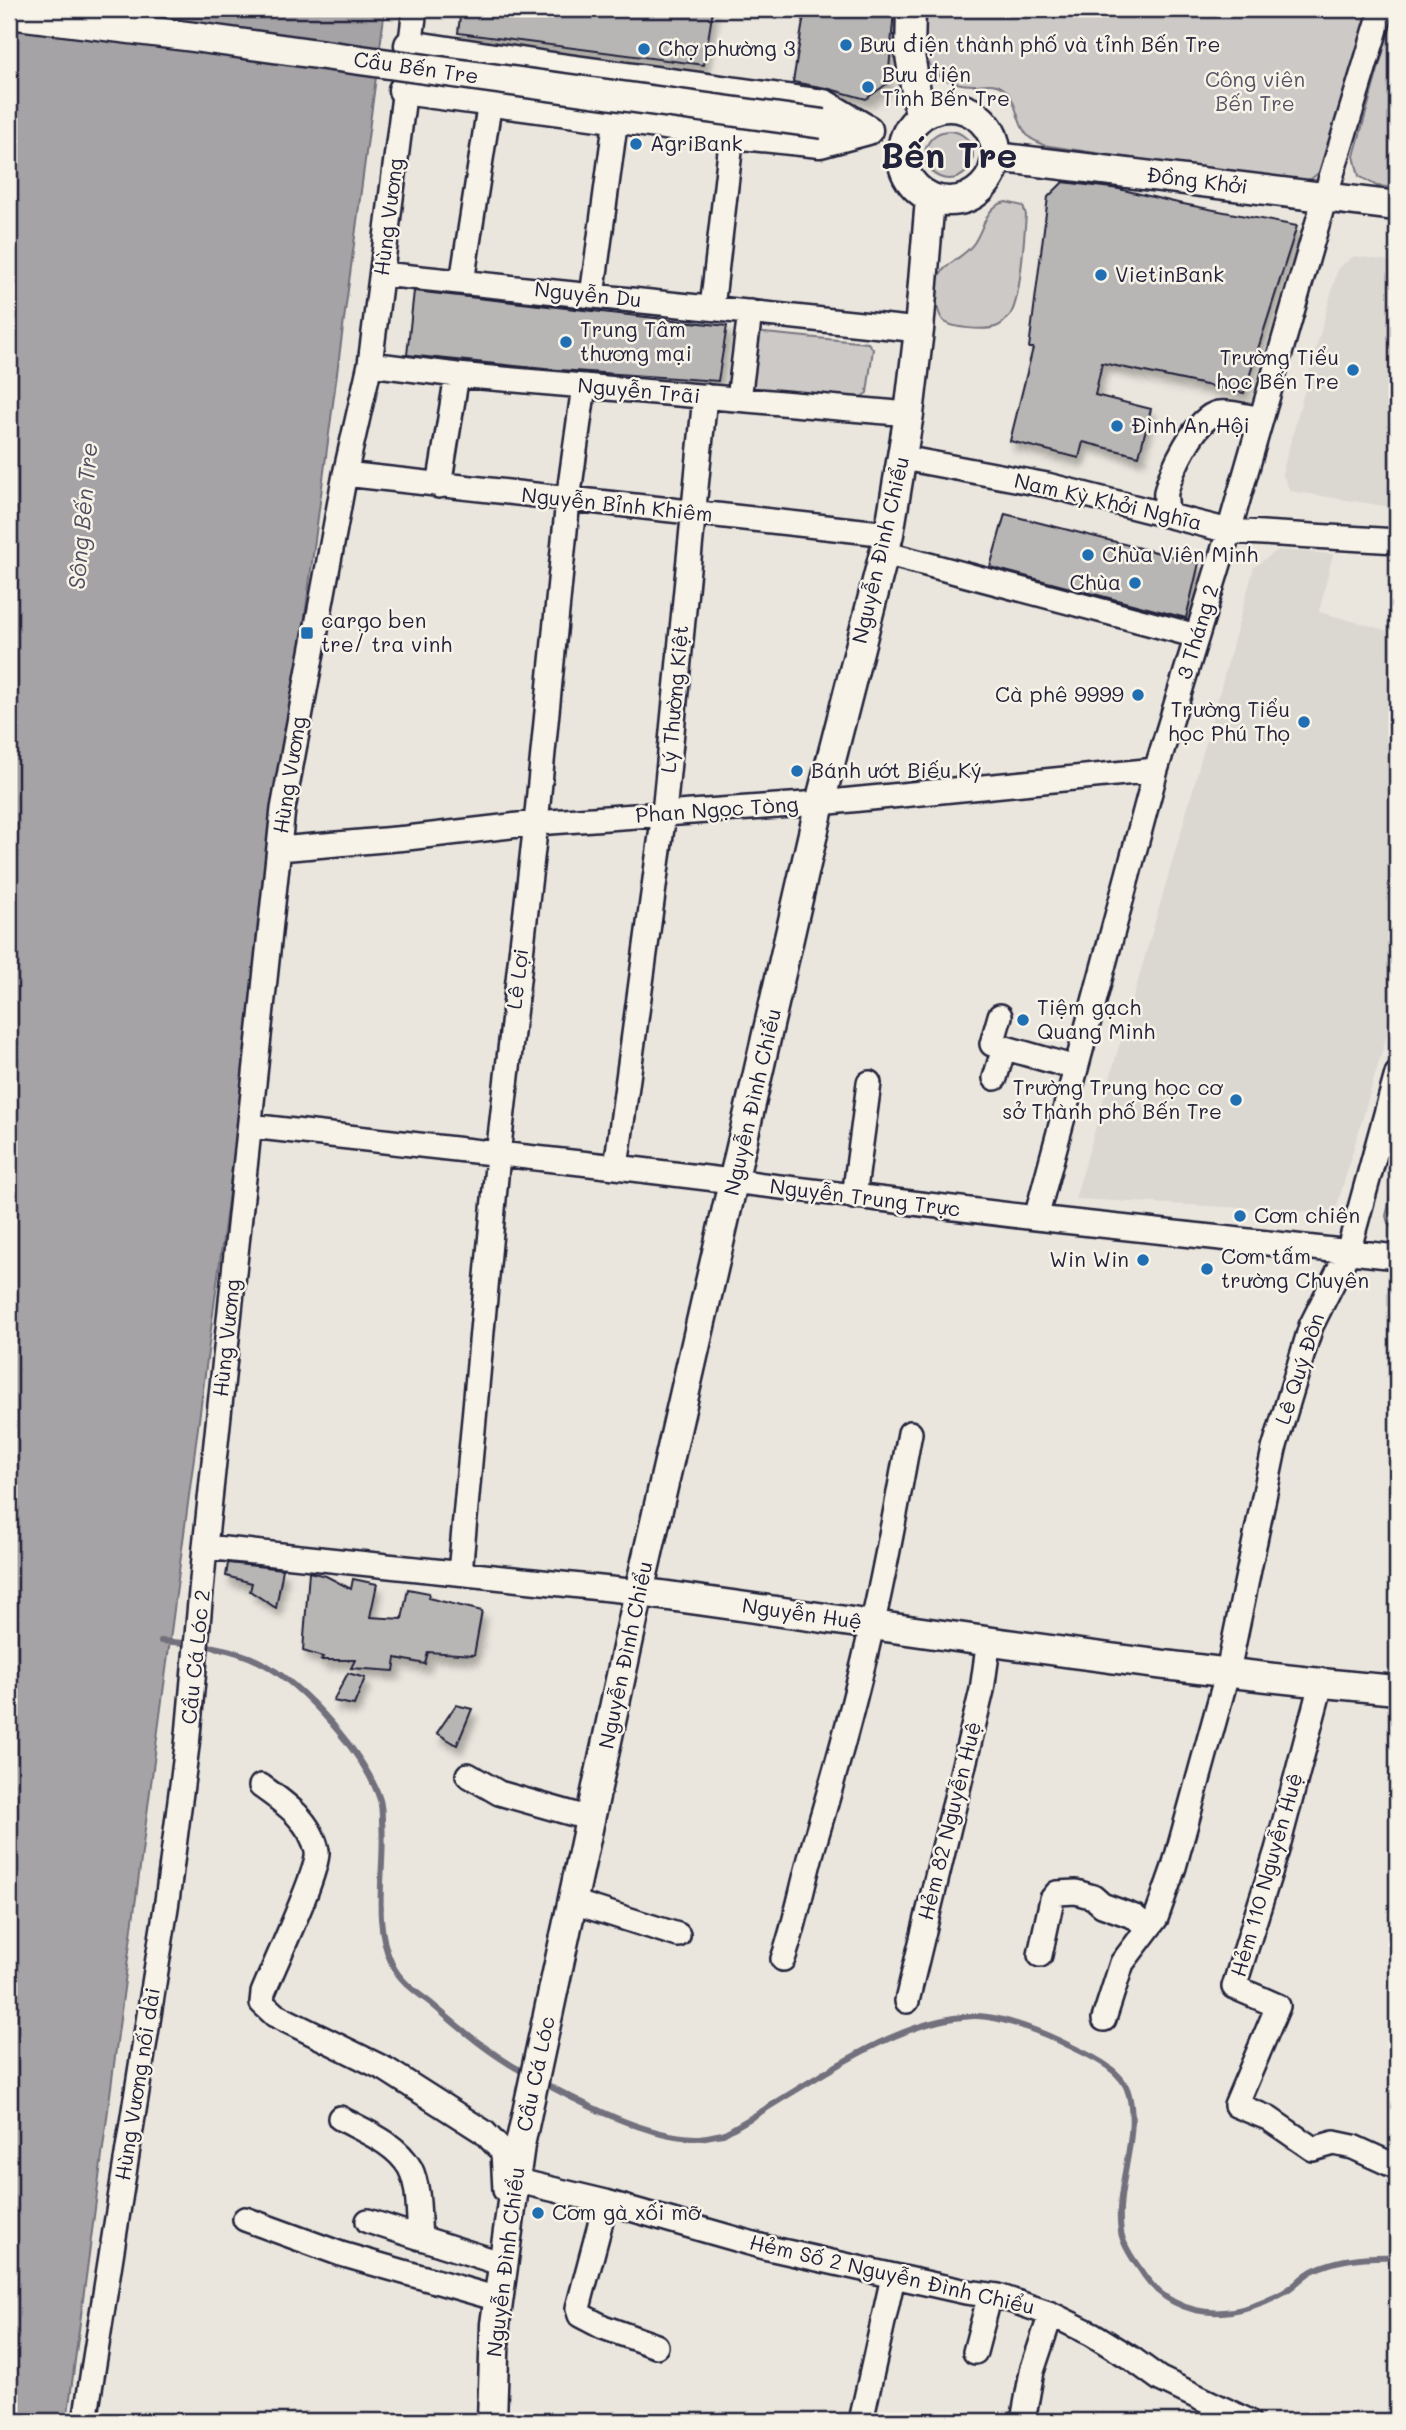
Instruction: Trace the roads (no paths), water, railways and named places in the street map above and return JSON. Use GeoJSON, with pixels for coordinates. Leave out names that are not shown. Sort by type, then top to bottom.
{"type":"FeatureCollection","features":[{"type":"Feature","properties":{"kind":"main road"},"geometry":{"type":"LineString","coordinates":[[911,9],[910,55],[920,116]]}},
{"type":"Feature","properties":{"kind":"main road","name":"Cầu Bến Tre"},"geometry":{"type":"LineString","coordinates":[[9,15],[207,39],[868,130]]}},
{"type":"Feature","properties":{"kind":"main road"},"geometry":{"type":"LineString","coordinates":[[409,45],[824,104],[868,130],[902,144]]}},
{"type":"Feature","properties":{"kind":"main road"},"geometry":{"type":"LineString","coordinates":[[403,90],[732,134],[820,143],[868,130]]}},
{"type":"Feature","properties":{"kind":"main road"},"geometry":{"type":"LineString","coordinates":[[940,107],[954,107],[980,118],[989,130],[995,143],[993,172],[985,185],[974,195],[952,201],[930,199],[910,182],[901,157],[902,144],[907,131],[920,116],[940,107]]}},
{"type":"Feature","properties":{"kind":"main road","name":"Đồng Khởi"},"geometry":{"type":"LineString","coordinates":[[996,157],[1397,206]]}},
{"type":"Feature","properties":{"kind":"main road","name":"Nguyễn Đình Chiểu"},"geometry":{"type":"LineString","coordinates":[[551,2002],[639,1592],[820,803],[886,544],[909,414],[930,199]]}},
{"type":"Feature","properties":{"kind":"main road","name":"Nguyễn Huệ"},"geometry":{"type":"LineString","coordinates":[[639,1592],[1321,1684],[1397,1690]]}},
{"type":"Feature","properties":{"kind":"main road","name":"Cầu Cá Lóc"},"geometry":{"type":"LineString","coordinates":[[510,2146],[551,2002]]}},
{"type":"Feature","properties":{"kind":"main road","name":"Nguyễn Đình Chiểu"},"geometry":{"type":"LineString","coordinates":[[497,2420],[495,2324],[514,2180],[510,2146]]}},
{"type":"Feature","properties":{"kind":"street","name":"Hùng Vương"},"geometry":{"type":"LineString","coordinates":[[205,1557],[261,1007],[289,768],[345,474],[370,364],[415,9]]}},
{"type":"Feature","properties":{"kind":"street","name":"3 Tháng 2"},"geometry":{"type":"LineString","coordinates":[[1036,1219],[1156,770],[1382,9]]}},
{"type":"Feature","properties":{"kind":"street"},"geometry":{"type":"LineString","coordinates":[[462,282],[490,102]]}},
{"type":"Feature","properties":{"kind":"street"},"geometry":{"type":"LineString","coordinates":[[592,296],[616,118]]}},
{"type":"Feature","properties":{"kind":"street"},"geometry":{"type":"LineString","coordinates":[[712,308],[732,134]]}},
{"type":"Feature","properties":{"kind":"street","name":"Nguyễn Du"},"geometry":{"type":"LineString","coordinates":[[382,274],[919,330]]}},
{"type":"Feature","properties":{"kind":"street"},"geometry":{"type":"LineString","coordinates":[[739,399],[750,312]]}},
{"type":"Feature","properties":{"kind":"street","name":"Nguyễn Trãi"},"geometry":{"type":"LineString","coordinates":[[370,364],[457,375],[909,414]]}},
{"type":"Feature","properties":{"kind":"street"},"geometry":{"type":"LineString","coordinates":[[439,486],[457,375]]}},
{"type":"Feature","properties":{"kind":"street","name":"Lê Lợi"},"geometry":{"type":"LineString","coordinates":[[460,1573],[498,1155],[536,823],[568,500],[584,386]]}},
{"type":"Feature","properties":{"kind":"street","name":"Lý Thường Kiệt"},"geometry":{"type":"LineString","coordinates":[[616,1167],[664,813],[705,396]]}},
{"type":"Feature","properties":{"kind":"street"},"geometry":{"type":"LineString","coordinates":[[1167,514],[1166,494],[1180,457],[1195,432],[1208,418],[1219,413],[1261,419]]}},
{"type":"Feature","properties":{"kind":"street","name":"Nam Kỳ Khởi Nghĩa"},"geometry":{"type":"LineString","coordinates":[[903,458],[1047,485],[1229,531],[1397,541]]}},
{"type":"Feature","properties":{"kind":"street","name":"Nguyễn Bỉnh Khiêm"},"geometry":{"type":"LineString","coordinates":[[345,474],[693,512],[886,544],[1197,636]]}},
{"type":"Feature","properties":{"kind":"street","name":"Phan Ngọc Tòng"},"geometry":{"type":"LineString","coordinates":[[279,849],[536,823],[820,803],[1156,770]]}},
{"type":"Feature","properties":{"kind":"street"},"geometry":{"type":"LineString","coordinates":[[1000,1016],[992,1044],[1076,1068]]}},
{"type":"Feature","properties":{"kind":"street"},"geometry":{"type":"LineString","coordinates":[[995,1078],[1004,1048]]}},
{"type":"Feature","properties":{"kind":"street","name":"Lê Quý Đôn"},"geometry":{"type":"LineString","coordinates":[[1104,2019],[1122,1963],[1149,1928],[1163,1902],[1174,1867],[1228,1671],[1274,1449],[1311,1326],[1348,1252],[1397,1074]]}},
{"type":"Feature","properties":{"kind":"street"},"geometry":{"type":"LineString","coordinates":[[854,1197],[869,1083]]}},
{"type":"Feature","properties":{"kind":"street","name":"Nguyễn Trung Trực"},"geometry":{"type":"LineString","coordinates":[[250,1126],[616,1167],[1036,1219],[1397,1256]]}},
{"type":"Feature","properties":{"kind":"street"},"geometry":{"type":"LineString","coordinates":[[783,1959],[794,1928],[873,1624],[910,1433]]}},
{"type":"Feature","properties":{"kind":"street","name":"Nguyễn Huệ"},"geometry":{"type":"LineString","coordinates":[[205,1557],[460,1573],[639,1592]]}},
{"type":"Feature","properties":{"kind":"street","name":"Cầu Cá Lóc 2"},"geometry":{"type":"LineString","coordinates":[[187,1746],[205,1557]]}},
{"type":"Feature","properties":{"kind":"street","name":"Hẻm 82 Nguyễn Huệ"},"geometry":{"type":"LineString","coordinates":[[907,2001],[979,1703],[989,1640]]}},
{"type":"Feature","properties":{"kind":"street","name":"Hẻm 110 Nguyễn Huệ"},"geometry":{"type":"LineString","coordinates":[[1321,1684],[1277,1850],[1234,1987],[1278,2006],[1236,2105],[1257,2112],[1313,2149],[1334,2143],[1344,2145],[1397,2167]]}},
{"type":"Feature","properties":{"kind":"street","name":"Hùng Vương nối dài"},"geometry":{"type":"LineString","coordinates":[[85,2421],[167,1901],[187,1746]]}},
{"type":"Feature","properties":{"kind":"street"},"geometry":{"type":"LineString","coordinates":[[468,1775],[499,1793],[591,1819]]}},
{"type":"Feature","properties":{"kind":"street"},"geometry":{"type":"LineString","coordinates":[[261,1786],[285,1803],[306,1824],[317,1853],[311,1880],[262,1993],[262,2003],[275,2015],[387,2070],[510,2146],[505,2166],[505,2197],[509,2223]]}},
{"type":"Feature","properties":{"kind":"street"},"geometry":{"type":"LineString","coordinates":[[1040,1955],[1052,1899],[1057,1893],[1076,1892],[1093,1897],[1102,1905],[1135,1917],[1149,1928]]}},
{"type":"Feature","properties":{"kind":"street"},"geometry":{"type":"LineString","coordinates":[[573,1902],[678,1935]]}},
{"type":"Feature","properties":{"kind":"street"},"geometry":{"type":"LineString","coordinates":[[340,2118],[389,2145],[410,2169],[416,2189],[420,2238]]}},
{"type":"Feature","properties":{"kind":"street","name":"Hẻm Số 2 Nguyễn Đình Chiểu"},"geometry":{"type":"LineString","coordinates":[[514,2180],[606,2202],[764,2247],[893,2277],[1021,2302],[1051,2314],[1111,2346],[1160,2379],[1248,2421]]}},
{"type":"Feature","properties":{"kind":"street"},"geometry":{"type":"LineString","coordinates":[[606,2202],[578,2308],[580,2315],[603,2328],[656,2346]]}},
{"type":"Feature","properties":{"kind":"street"},"geometry":{"type":"LineString","coordinates":[[245,2219],[341,2254],[498,2299]]}},
{"type":"Feature","properties":{"kind":"street"},"geometry":{"type":"LineString","coordinates":[[368,2221],[503,2264]]}},
{"type":"Feature","properties":{"kind":"street"},"geometry":{"type":"LineString","coordinates":[[861,2421],[893,2277]]}},
{"type":"Feature","properties":{"kind":"street"},"geometry":{"type":"LineString","coordinates":[[975,2352],[990,2295]]}},
{"type":"Feature","properties":{"kind":"street"},"geometry":{"type":"LineString","coordinates":[[1023,2421],[1032,2371],[1051,2314]]}},
{"type":"Feature","properties":{"kind":"water","name":"Sông Bến Tre"},"geometry":{"type":"Polygon","coordinates":[[[9,9],[385,9],[67,2421],[9,2421],[9,9]]]}},
{"type":"Feature","properties":{"kind":"waterway"},"geometry":{"type":"LineString","coordinates":[[161,1641],[224,1649],[260,1662],[313,1703],[347,1742],[373,1782],[380,1800],[383,1839],[382,1930],[395,1970],[410,1987],[467,2034],[527,2074]]}},
{"type":"Feature","properties":{"kind":"waterway"},"geometry":{"type":"LineString","coordinates":[[540,2081],[636,2126],[677,2136],[703,2138],[723,2134],[844,2061],[909,2030],[942,2020],[974,2016],[997,2019],[1036,2031],[1087,2054],[1114,2071],[1126,2086],[1132,2112],[1121,2198],[1121,2232],[1128,2251],[1143,2274],[1169,2299],[1202,2311],[1244,2309],[1288,2290],[1310,2272],[1324,2266],[1355,2259],[1397,2257]]}},
{"type":"Feature","properties":{"kind":"place","name":"Bưu điện thành phố và tỉnh Bến Tre"},"geometry":{"type":"Point","coordinates":[846,45]}},
{"type":"Feature","properties":{"kind":"place","name":"Chợ phường 3"},"geometry":{"type":"Point","coordinates":[644,49]}},
{"type":"Feature","properties":{"kind":"place","name":"Bưu điện Tỉnh Bến Tre"},"geometry":{"type":"Point","coordinates":[868,87]}},
{"type":"Feature","properties":{"kind":"place","name":"AgriBank"},"geometry":{"type":"Point","coordinates":[636,144]}},
{"type":"Feature","properties":{"kind":"place","name":"VietinBank"},"geometry":{"type":"Point","coordinates":[1101,275]}},
{"type":"Feature","properties":{"kind":"place","name":"Trung Tâm thương mại"},"geometry":{"type":"Point","coordinates":[566,342]}},
{"type":"Feature","properties":{"kind":"place","name":"Trường Tiểu học Bến Tre"},"geometry":{"type":"Point","coordinates":[1353,370]}},
{"type":"Feature","properties":{"kind":"place","name":"Đình An Hội"},"geometry":{"type":"Point","coordinates":[1117,426]}},
{"type":"Feature","properties":{"kind":"place","name":"Chùa Viên Minh"},"geometry":{"type":"Point","coordinates":[1088,555]}},
{"type":"Feature","properties":{"kind":"place","name":"Chùa"},"geometry":{"type":"Point","coordinates":[1135,583]}},
{"type":"Feature","properties":{"kind":"place","name":"cargo ben tre/ tra vinh"},"geometry":{"type":"Point","coordinates":[307,633]}},
{"type":"Feature","properties":{"kind":"place","name":"Cà phê 9999"},"geometry":{"type":"Point","coordinates":[1138,695]}},
{"type":"Feature","properties":{"kind":"place","name":"Trường Tiểu học Phú Thọ"},"geometry":{"type":"Point","coordinates":[1304,722]}},
{"type":"Feature","properties":{"kind":"place","name":"Bánh ướt Biếu Ký"},"geometry":{"type":"Point","coordinates":[797,771]}},
{"type":"Feature","properties":{"kind":"place","name":"Tiệm gạch Quang Minh"},"geometry":{"type":"Point","coordinates":[1023,1020]}},
{"type":"Feature","properties":{"kind":"place","name":"Trường Trung học cơ sở Thành phố Bến Tre"},"geometry":{"type":"Point","coordinates":[1236,1100]}},
{"type":"Feature","properties":{"kind":"place","name":"Cơm chiên"},"geometry":{"type":"Point","coordinates":[1240,1216]}},
{"type":"Feature","properties":{"kind":"place","name":"Win Win"},"geometry":{"type":"Point","coordinates":[1143,1260]}},
{"type":"Feature","properties":{"kind":"place","name":"Cơm tấm trường Chuyên"},"geometry":{"type":"Point","coordinates":[1207,1269]}},
{"type":"Feature","properties":{"kind":"place","name":"Cơm gà xối mỡ"},"geometry":{"type":"Point","coordinates":[538,2213]}},
{"type":"Feature","properties":{"kind":"district","name":"Bến Tre"},"geometry":{"type":"Point","coordinates":[949,156]}},
{"type":"Feature","properties":{"kind":"park label","name":"Công viên Bến Tre"},"geometry":{"type":"Point","coordinates":[1255,92]}}]}
